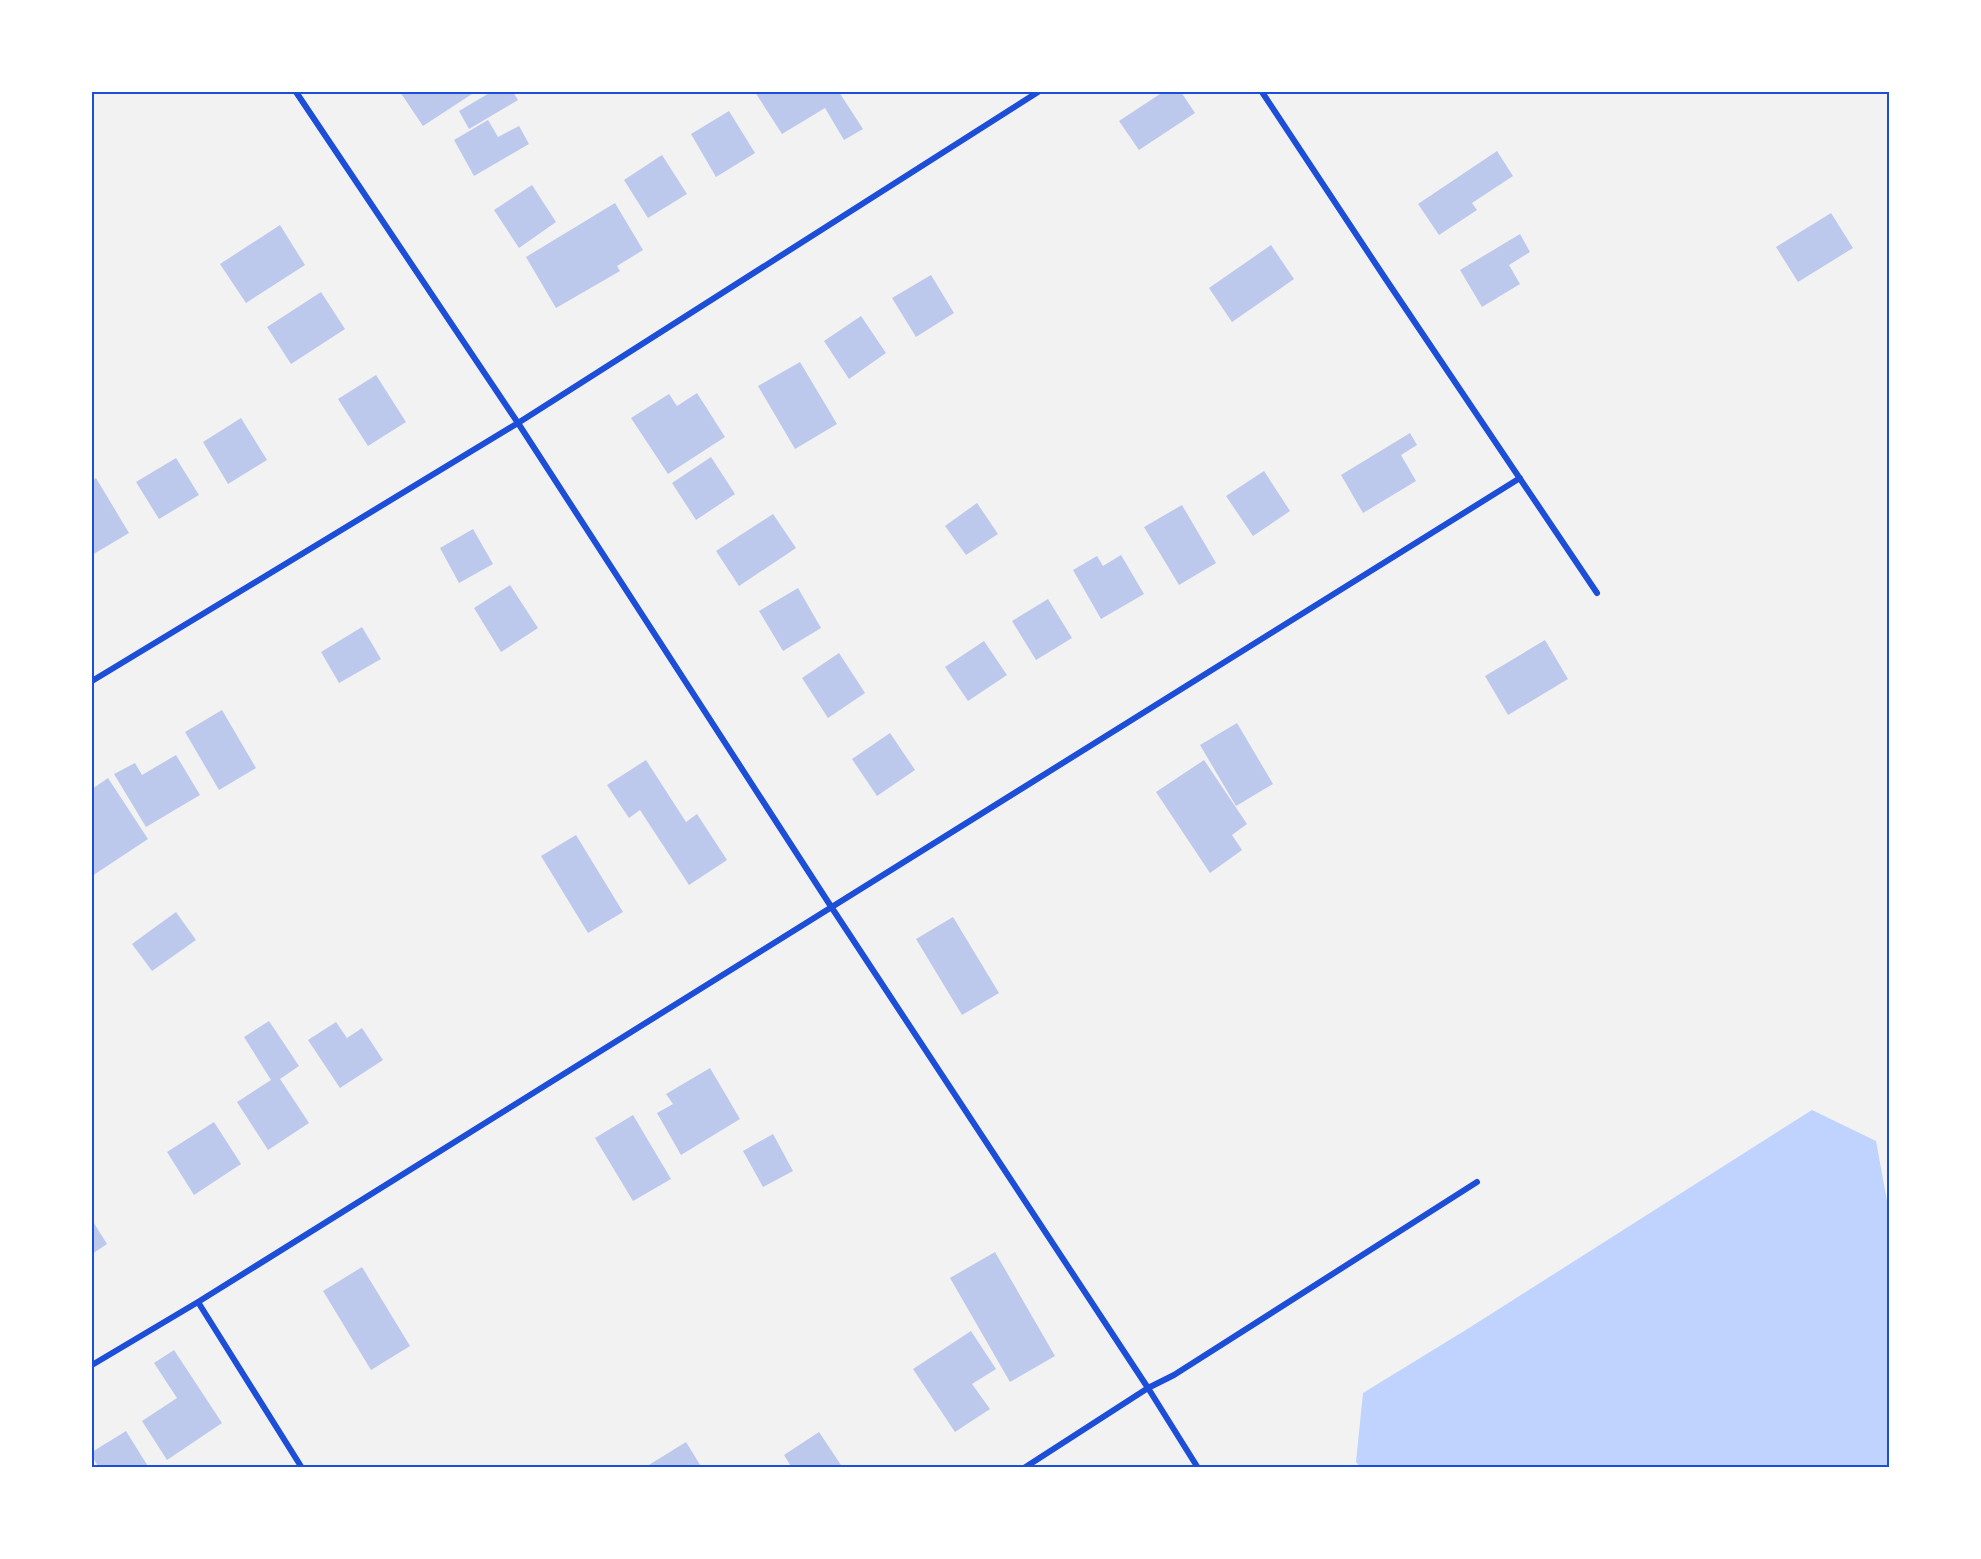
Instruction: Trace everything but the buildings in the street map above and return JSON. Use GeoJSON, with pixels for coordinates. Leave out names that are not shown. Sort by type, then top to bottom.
{"type":"FeatureCollection","features":[{"type":"Feature","properties":{"kind":"street"},"geometry":{"type":"LineString","coordinates":[[296,92],[518,423],[1198,1467]]}},
{"type":"Feature","properties":{"kind":"street"},"geometry":{"type":"LineString","coordinates":[[92,681],[518,423],[1038,92]]}},
{"type":"Feature","properties":{"kind":"street"},"geometry":{"type":"LineString","coordinates":[[1263,92],[1597,593]]}},
{"type":"Feature","properties":{"kind":"street"},"geometry":{"type":"LineString","coordinates":[[92,1365],[198,1302],[1520,478]]}},
{"type":"Feature","properties":{"kind":"street"},"geometry":{"type":"LineString","coordinates":[[1024,1467],[1477,1182]]}},
{"type":"Feature","properties":{"kind":"street"},"geometry":{"type":"LineString","coordinates":[[198,1302],[302,1467]]}},
{"type":"Feature","properties":{"kind":"water"},"geometry":{"type":"Polygon","coordinates":[[[1812,1110],[1876,1141],[1890,1217],[1889,1467],[1360,1467],[1356,1462],[1363,1393],[1812,1110]]]}}]}
